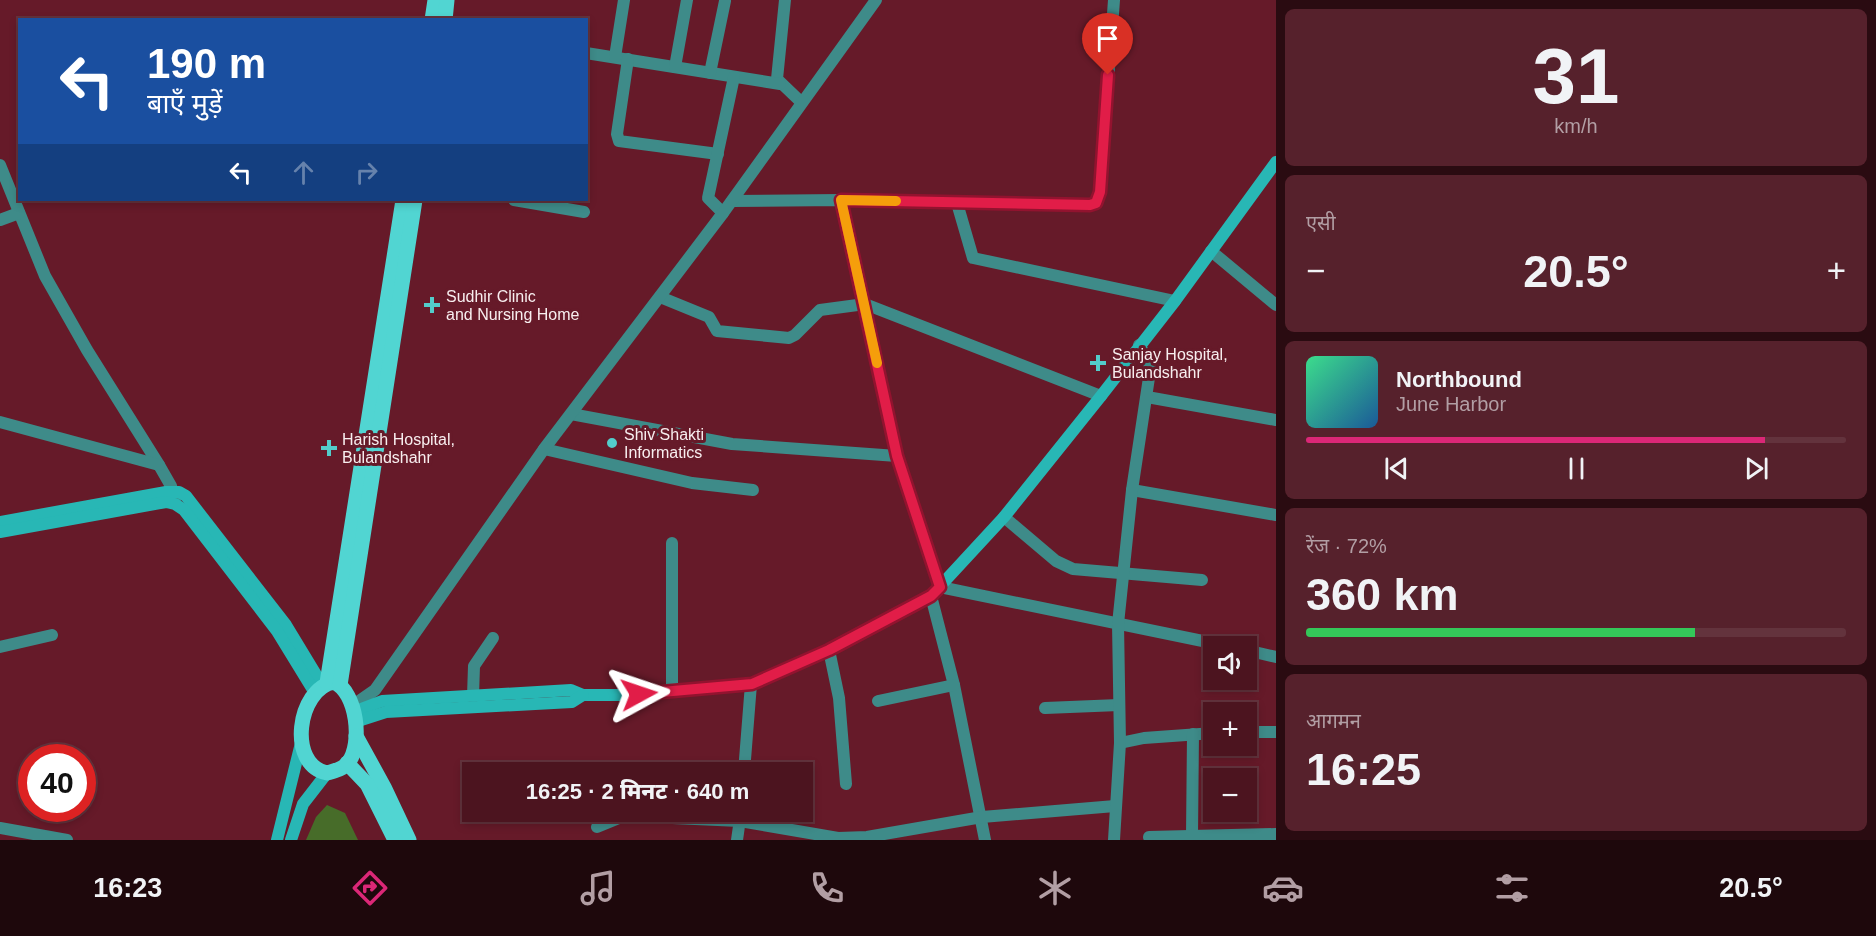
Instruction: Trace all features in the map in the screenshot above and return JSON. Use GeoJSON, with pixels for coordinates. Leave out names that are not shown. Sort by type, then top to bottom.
{"type":"FeatureCollection","features":[{"type":"Feature","properties":{"kind":"main road"},"geometry":{"type":"LineString","coordinates":[[432,18],[435,0]]}},
{"type":"Feature","properties":{"kind":"main road"},"geometry":{"type":"LineString","coordinates":[[445,18],[447,0]]}},
{"type":"Feature","properties":{"kind":"main road"},"geometry":{"type":"LineString","coordinates":[[326,687],[403,201]]}},
{"type":"Feature","properties":{"kind":"main road"},"geometry":{"type":"LineString","coordinates":[[354,719],[353,754],[347,764],[327,773],[313,767],[302,738],[304,712],[326,687],[415,201]]}},
{"type":"Feature","properties":{"kind":"main road"},"geometry":{"type":"LineString","coordinates":[[326,687],[354,719],[409,840]]}},
{"type":"Feature","properties":{"kind":"main road"},"geometry":{"type":"LineString","coordinates":[[347,764],[367,784],[395,840]]}},
{"type":"Feature","properties":{"kind":"street"},"geometry":{"type":"LineString","coordinates":[[615,57],[624,0]]}},
{"type":"Feature","properties":{"kind":"street"},"geometry":{"type":"LineString","coordinates":[[675,67],[687,0]]}},
{"type":"Feature","properties":{"kind":"street"},"geometry":{"type":"LineString","coordinates":[[785,0],[776,72],[780,84],[801,102]]}},
{"type":"Feature","properties":{"kind":"street"},"geometry":{"type":"LineString","coordinates":[[354,719],[544,449],[732,201],[876,0]]}},
{"type":"Feature","properties":{"kind":"street"},"geometry":{"type":"LineString","coordinates":[[732,201],[841,200],[1090,205],[1096,203],[1100,192],[1114,0]]}},
{"type":"Feature","properties":{"kind":"street"},"geometry":{"type":"LineString","coordinates":[[711,73],[725,1]]}},
{"type":"Feature","properties":{"kind":"street"},"geometry":{"type":"LineString","coordinates":[[588,53],[780,84]]}},
{"type":"Feature","properties":{"kind":"street"},"geometry":{"type":"LineString","coordinates":[[628,59],[616,135],[619,141],[718,154]]}},
{"type":"Feature","properties":{"kind":"street"},"geometry":{"type":"LineString","coordinates":[[723,213],[708,198],[734,77]]}},
{"type":"Feature","properties":{"kind":"street"},"geometry":{"type":"LineString","coordinates":[[354,719],[382,701],[571,690],[583,695],[672,692],[752,684],[829,650],[935,592],[1004,517],[1101,396],[1175,301],[1276,162]]}},
{"type":"Feature","properties":{"kind":"street"},"geometry":{"type":"LineString","coordinates":[[0,165],[45,276],[87,350],[159,465],[174,498],[278,631],[326,687]]}},
{"type":"Feature","properties":{"kind":"street"},"geometry":{"type":"LineString","coordinates":[[841,200],[897,456],[935,592],[985,840]]}},
{"type":"Feature","properties":{"kind":"street"},"geometry":{"type":"LineString","coordinates":[[520,201],[584,212]]}},
{"type":"Feature","properties":{"kind":"street"},"geometry":{"type":"LineString","coordinates":[[957,203],[972,258],[1175,301]]}},
{"type":"Feature","properties":{"kind":"street"},"geometry":{"type":"LineString","coordinates":[[0,220],[19,213]]}},
{"type":"Feature","properties":{"kind":"street"},"geometry":{"type":"LineString","coordinates":[[1211,251],[1276,305]]}},
{"type":"Feature","properties":{"kind":"street"},"geometry":{"type":"LineString","coordinates":[[660,297],[709,317],[717,331],[781,339],[795,335],[820,310],[865,304],[1101,396]]}},
{"type":"Feature","properties":{"kind":"street"},"geometry":{"type":"LineString","coordinates":[[1114,840],[1120,743],[1118,624],[1132,490],[1147,397],[1149,361],[1139,345]]}},
{"type":"Feature","properties":{"kind":"street"},"geometry":{"type":"LineString","coordinates":[[1147,397],[1276,420]]}},
{"type":"Feature","properties":{"kind":"street"},"geometry":{"type":"LineString","coordinates":[[571,414],[732,444],[897,456]]}},
{"type":"Feature","properties":{"kind":"street"},"geometry":{"type":"LineString","coordinates":[[0,422],[159,465]]}},
{"type":"Feature","properties":{"kind":"street"},"geometry":{"type":"LineString","coordinates":[[544,449],[692,483],[753,490]]}},
{"type":"Feature","properties":{"kind":"street"},"geometry":{"type":"LineString","coordinates":[[1132,490],[1276,515]]}},
{"type":"Feature","properties":{"kind":"street"},"geometry":{"type":"LineString","coordinates":[[0,522],[174,498]]}},
{"type":"Feature","properties":{"kind":"street"},"geometry":{"type":"LineString","coordinates":[[0,532],[166,502],[174,498]]}},
{"type":"Feature","properties":{"kind":"street"},"geometry":{"type":"LineString","coordinates":[[1004,517],[1056,561],[1073,569],[1202,580]]}},
{"type":"Feature","properties":{"kind":"street"},"geometry":{"type":"LineString","coordinates":[[672,543],[672,692]]}},
{"type":"Feature","properties":{"kind":"street"},"geometry":{"type":"LineString","coordinates":[[935,592],[1203,641]]}},
{"type":"Feature","properties":{"kind":"street"},"geometry":{"type":"LineString","coordinates":[[0,647],[52,635]]}},
{"type":"Feature","properties":{"kind":"street"},"geometry":{"type":"LineString","coordinates":[[473,696],[474,666],[493,638]]}},
{"type":"Feature","properties":{"kind":"street"},"geometry":{"type":"LineString","coordinates":[[829,650],[839,698],[846,784]]}},
{"type":"Feature","properties":{"kind":"street"},"geometry":{"type":"LineString","coordinates":[[1257,653],[1276,657]]}},
{"type":"Feature","properties":{"kind":"street"},"geometry":{"type":"LineString","coordinates":[[745,762],[752,684]]}},
{"type":"Feature","properties":{"kind":"street"},"geometry":{"type":"LineString","coordinates":[[878,701],[954,684]]}},
{"type":"Feature","properties":{"kind":"street"},"geometry":{"type":"LineString","coordinates":[[354,719],[386,712],[572,702],[583,695]]}},
{"type":"Feature","properties":{"kind":"street"},"geometry":{"type":"LineString","coordinates":[[1045,708],[1119,705]]}},
{"type":"Feature","properties":{"kind":"street"},"geometry":{"type":"LineString","coordinates":[[1257,732],[1276,732]]}},
{"type":"Feature","properties":{"kind":"street"},"geometry":{"type":"LineString","coordinates":[[1192,836],[1193,734]]}},
{"type":"Feature","properties":{"kind":"street"},"geometry":{"type":"LineString","coordinates":[[1120,743],[1144,738],[1203,734]]}},
{"type":"Feature","properties":{"kind":"street"},"geometry":{"type":"LineString","coordinates":[[277,840],[302,738]]}},
{"type":"Feature","properties":{"kind":"street"},"geometry":{"type":"LineString","coordinates":[[291,840],[303,804],[327,773]]}},
{"type":"Feature","properties":{"kind":"street"},"geometry":{"type":"LineString","coordinates":[[766,822],[848,838],[867,837],[982,817],[1115,806]]}},
{"type":"Feature","properties":{"kind":"street"},"geometry":{"type":"LineString","coordinates":[[597,827],[609,822]]}},
{"type":"Feature","properties":{"kind":"street"},"geometry":{"type":"LineString","coordinates":[[737,840],[739,822]]}},
{"type":"Feature","properties":{"kind":"street"},"geometry":{"type":"LineString","coordinates":[[0,828],[67,840]]}},
{"type":"Feature","properties":{"kind":"street"},"geometry":{"type":"LineString","coordinates":[[1149,837],[1276,834]]}},
{"type":"Feature","properties":{"kind":"green space"},"geometry":{"type":"Polygon","coordinates":[[[327,805],[345,813],[358,840],[306,840],[316,817],[327,805]]]}},
{"type":"Feature","properties":{"kind":"slow traffic"},"geometry":{"type":"LineString","coordinates":[[877,363],[841,200],[896,201]]}},
{"type":"Feature","properties":{"kind":"place","name":"Sudhir Clinic and Nursing Home"},"geometry":{"type":"Point","coordinates":[432,305]}},
{"type":"Feature","properties":{"kind":"place","name":"Sanjay Hospital, Bulandshahr"},"geometry":{"type":"Point","coordinates":[1098,363]}},
{"type":"Feature","properties":{"kind":"place","name":"Shiv Shakti Informatics"},"geometry":{"type":"Point","coordinates":[612,443]}},
{"type":"Feature","properties":{"kind":"place","name":"Harish Hospital, Bulandshahr"},"geometry":{"type":"Point","coordinates":[329,448]}},
{"type":"Feature","properties":{"kind":"route"},"geometry":{"type":"LineString","coordinates":[[639,694],[752,684],[829,650],[931,596],[940,587],[897,456],[841,200],[1090,205],[1096,203],[1100,192],[1108,75]]}}]}
